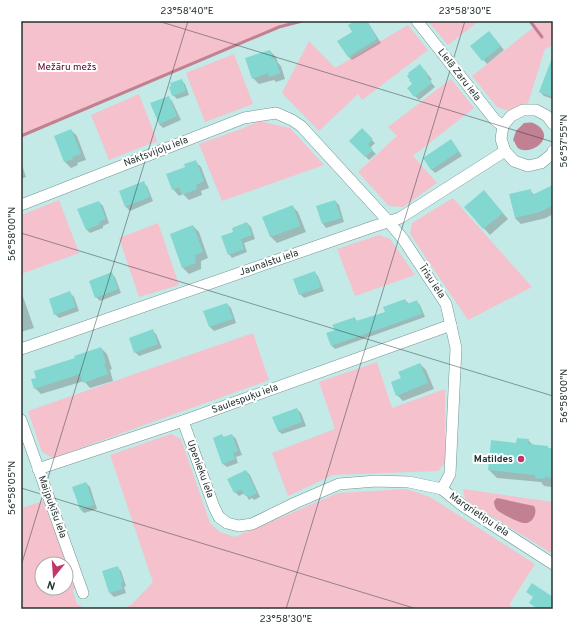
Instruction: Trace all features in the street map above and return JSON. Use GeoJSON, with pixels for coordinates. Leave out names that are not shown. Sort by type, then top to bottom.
{"type":"FeatureCollection","features":[{"type":"Feature","properties":{"kind":"street","name":"Lielā Zaru iela"},"geometry":{"type":"LineString","coordinates":[[417,21],[495,120],[503,126]]}},
{"type":"Feature","properties":{"kind":"street"},"geometry":{"type":"LineString","coordinates":[[553,124],[547,116],[536,110],[523,110],[511,116],[503,126],[501,139],[504,151],[514,161],[528,166],[541,163],[552,154],[553,151]]}},
{"type":"Feature","properties":{"kind":"street","name":"Naktsvijoļu iela"},"geometry":{"type":"LineString","coordinates":[[21,205],[244,118],[276,113],[292,120]]}},
{"type":"Feature","properties":{"kind":"street","name":"Īrisu iela"},"geometry":{"type":"LineString","coordinates":[[292,120],[301,126],[389,222],[403,239],[446,304],[456,348],[450,474],[442,489]]}},
{"type":"Feature","properties":{"kind":"street","name":"Jaunalstu iela"},"geometry":{"type":"LineString","coordinates":[[21,349],[400,218],[504,151]]}},
{"type":"Feature","properties":{"kind":"street","name":"Saulespuķu iela"},"geometry":{"type":"LineString","coordinates":[[38,469],[183,421],[451,324]]}},
{"type":"Feature","properties":{"kind":"street","name":"Maijpuķīšu iela"},"geometry":{"type":"LineString","coordinates":[[21,420],[83,593]]}},
{"type":"Feature","properties":{"kind":"street","name":"Upenieku iela"},"geometry":{"type":"LineString","coordinates":[[183,421],[219,517]]}},
{"type":"Feature","properties":{"kind":"street","name":"Margrietiņu iela"},"geometry":{"type":"LineString","coordinates":[[219,517],[227,523],[239,526],[252,524],[339,484],[376,481],[409,482],[442,489],[463,506],[553,564]]}},
{"type":"Feature","properties":{"kind":"green space","name":"Mežāru mežs"},"geometry":{"type":"Polygon","coordinates":[[[21,21],[293,21],[294,23],[279,27],[21,136],[21,21]]]}},
{"type":"Feature","properties":{"kind":"green space"},"geometry":{"type":"Polygon","coordinates":[[[428,21],[479,21],[448,45],[428,21]]]}},
{"type":"Feature","properties":{"kind":"green space"},"geometry":{"type":"Polygon","coordinates":[[[530,21],[553,21],[553,45],[545,49],[528,103],[509,111],[497,107],[472,76],[534,27],[530,21]]]}},
{"type":"Feature","properties":{"kind":"green space"},"geometry":{"type":"Polygon","coordinates":[[[408,25],[428,50],[362,100],[358,94],[319,131],[282,93],[309,41],[335,68],[408,25]]]}},
{"type":"Feature","properties":{"kind":"green space"},"geometry":{"type":"Polygon","coordinates":[[[234,54],[253,104],[205,122],[186,73],[234,54]]]}},
{"type":"Feature","properties":{"kind":"green space"},"geometry":{"type":"Polygon","coordinates":[[[451,79],[474,108],[413,156],[437,183],[403,207],[389,206],[358,172],[397,136],[388,127],[451,79]]]}},
{"type":"Feature","properties":{"kind":"green space"},"geometry":{"type":"Polygon","coordinates":[[[139,94],[157,141],[109,160],[91,115],[139,94]]]}},
{"type":"Feature","properties":{"kind":"green space"},"geometry":{"type":"Polygon","coordinates":[[[259,121],[290,128],[324,165],[222,201],[199,144],[259,121]]]}},
{"type":"Feature","properties":{"kind":"green space"},"geometry":{"type":"Polygon","coordinates":[[[453,198],[532,287],[468,320],[410,234],[412,223],[453,198]]]}},
{"type":"Feature","properties":{"kind":"green space"},"geometry":{"type":"Polygon","coordinates":[[[59,200],[79,253],[21,274],[21,215],[59,200]]]}},
{"type":"Feature","properties":{"kind":"green space"},"geometry":{"type":"Polygon","coordinates":[[[158,223],[179,285],[139,297],[119,238],[158,223]]]}},
{"type":"Feature","properties":{"kind":"green space"},"geometry":{"type":"Polygon","coordinates":[[[379,235],[390,239],[415,275],[355,296],[337,249],[379,235]]]}},
{"type":"Feature","properties":{"kind":"green space"},"geometry":{"type":"Polygon","coordinates":[[[253,333],[269,380],[53,458],[42,452],[28,411],[253,333]]]}},
{"type":"Feature","properties":{"kind":"green space"},"geometry":{"type":"Polygon","coordinates":[[[377,362],[392,408],[445,389],[445,463],[438,471],[333,475],[288,496],[272,453],[335,429],[319,382],[377,362]]]}},
{"type":"Feature","properties":{"kind":"green space"},"geometry":{"type":"Polygon","coordinates":[[[171,434],[181,439],[210,523],[220,532],[235,537],[338,493],[406,489],[430,497],[535,564],[509,605],[514,609],[123,609],[132,604],[153,582],[110,455],[171,434]]]}},
{"type":"Feature","properties":{"kind":"green space"},"geometry":{"type":"Polygon","coordinates":[[[463,489],[553,502],[553,554],[465,500],[463,489]]]}},
{"type":"Feature","properties":{"kind":"green space"},"geometry":{"type":"Polygon","coordinates":[[[43,501],[64,556],[34,556],[34,596],[74,596],[74,594],[77,604],[86,609],[21,609],[21,508],[43,501]]]}},
{"type":"Feature","properties":{"kind":"shaded area"},"geometry":{"type":"Polygon","coordinates":[[[524,123],[532,123],[537,125],[543,130],[544,135],[543,141],[540,144],[529,150],[521,150],[513,140],[516,131],[524,123]]]}},
{"type":"Feature","properties":{"kind":"shaded area"},"geometry":{"type":"Polygon","coordinates":[[[497,498],[534,506],[535,514],[533,519],[529,523],[523,523],[506,516],[497,510],[494,505],[494,501],[497,498]]]}},
{"type":"Feature","properties":{"kind":"building"},"geometry":{"type":"Polygon","coordinates":[[[355,21],[367,21],[377,39],[348,57],[337,41],[352,32],[348,25],[355,21]]]}},
{"type":"Feature","properties":{"kind":"building"},"geometry":{"type":"Polygon","coordinates":[[[489,31],[501,46],[482,61],[470,46],[489,31]]]}},
{"type":"Feature","properties":{"kind":"building"},"geometry":{"type":"Polygon","coordinates":[[[270,50],[280,73],[269,77],[268,73],[252,79],[245,58],[270,50]]]}},
{"type":"Feature","properties":{"kind":"building"},"geometry":{"type":"Polygon","coordinates":[[[553,58],[553,97],[539,92],[553,58]]]}},
{"type":"Feature","properties":{"kind":"building"},"geometry":{"type":"Polygon","coordinates":[[[420,64],[429,76],[427,77],[432,83],[414,97],[407,88],[412,84],[407,76],[409,74],[408,73],[420,64]]]}},
{"type":"Feature","properties":{"kind":"building"},"geometry":{"type":"Polygon","coordinates":[[[182,79],[186,91],[172,96],[169,87],[171,86],[170,83],[182,79]]]}},
{"type":"Feature","properties":{"kind":"building"},"geometry":{"type":"Polygon","coordinates":[[[169,96],[177,116],[159,124],[150,103],[169,96]]]}},
{"type":"Feature","properties":{"kind":"building"},"geometry":{"type":"Polygon","coordinates":[[[362,128],[373,139],[368,144],[373,150],[365,157],[349,141],[362,128]]]}},
{"type":"Feature","properties":{"kind":"building"},"geometry":{"type":"Polygon","coordinates":[[[71,129],[81,154],[64,162],[54,136],[71,129]]]}},
{"type":"Feature","properties":{"kind":"building"},"geometry":{"type":"Polygon","coordinates":[[[451,139],[459,151],[431,170],[423,158],[451,139]]]}},
{"type":"Feature","properties":{"kind":"building"},"geometry":{"type":"Polygon","coordinates":[[[196,160],[204,181],[196,185],[197,189],[182,195],[179,187],[172,190],[166,174],[185,167],[184,164],[196,160]]]}},
{"type":"Feature","properties":{"kind":"building"},"geometry":{"type":"Polygon","coordinates":[[[144,181],[150,197],[125,207],[119,191],[144,181]]]}},
{"type":"Feature","properties":{"kind":"building"},"geometry":{"type":"Polygon","coordinates":[[[553,185],[553,205],[540,212],[515,218],[509,194],[531,189],[532,195],[553,185]]]}},
{"type":"Feature","properties":{"kind":"building"},"geometry":{"type":"Polygon","coordinates":[[[484,190],[503,213],[483,229],[464,207],[484,190]]]}},
{"type":"Feature","properties":{"kind":"building"},"geometry":{"type":"Polygon","coordinates":[[[335,200],[341,218],[322,224],[316,206],[335,200]]]}},
{"type":"Feature","properties":{"kind":"building"},"geometry":{"type":"Polygon","coordinates":[[[99,201],[106,219],[99,222],[100,224],[86,230],[77,209],[99,201]]]}},
{"type":"Feature","properties":{"kind":"building"},"geometry":{"type":"Polygon","coordinates":[[[293,205],[300,226],[270,237],[262,217],[293,205]]]}},
{"type":"Feature","properties":{"kind":"building"},"geometry":{"type":"Polygon","coordinates":[[[247,222],[252,235],[241,239],[244,249],[228,255],[221,236],[233,232],[232,228],[247,222]]]}},
{"type":"Feature","properties":{"kind":"building"},"geometry":{"type":"Polygon","coordinates":[[[193,225],[203,252],[195,255],[196,263],[182,268],[170,234],[193,225]]]}},
{"type":"Feature","properties":{"kind":"building"},"geometry":{"type":"Polygon","coordinates":[[[315,271],[321,287],[299,295],[293,279],[315,271]]]}},
{"type":"Feature","properties":{"kind":"building"},"geometry":{"type":"Polygon","coordinates":[[[112,272],[118,289],[95,298],[89,281],[112,272]]]}},
{"type":"Feature","properties":{"kind":"building"},"geometry":{"type":"Polygon","coordinates":[[[70,291],[76,307],[54,315],[49,299],[70,291]]]}},
{"type":"Feature","properties":{"kind":"building"},"geometry":{"type":"Polygon","coordinates":[[[405,299],[407,304],[417,300],[422,314],[331,346],[326,333],[335,330],[332,325],[355,317],[356,321],[385,312],[383,307],[405,299]]]}},
{"type":"Feature","properties":{"kind":"building"},"geometry":{"type":"Polygon","coordinates":[[[227,303],[233,319],[209,327],[203,311],[227,303]]]}},
{"type":"Feature","properties":{"kind":"building"},"geometry":{"type":"Polygon","coordinates":[[[153,329],[158,344],[134,353],[129,338],[153,329]]]}},
{"type":"Feature","properties":{"kind":"building"},"geometry":{"type":"Polygon","coordinates":[[[101,347],[106,363],[104,364],[108,374],[83,383],[80,374],[34,389],[31,379],[36,378],[34,371],[75,358],[74,356],[101,347]]]}},
{"type":"Feature","properties":{"kind":"building"},"geometry":{"type":"Polygon","coordinates":[[[420,363],[428,383],[396,396],[391,382],[401,378],[398,372],[420,363]]]}},
{"type":"Feature","properties":{"kind":"building"},"geometry":{"type":"Polygon","coordinates":[[[297,408],[302,422],[278,431],[272,417],[297,408]]]}},
{"type":"Feature","properties":{"kind":"building"},"geometry":{"type":"Polygon","coordinates":[[[222,434],[223,437],[232,434],[238,451],[233,453],[235,459],[222,464],[213,438],[222,434]]]}},
{"type":"Feature","properties":{"kind":"building","name":"Matildes"},"geometry":{"type":"Polygon","coordinates":[[[517,438],[529,439],[528,444],[553,448],[553,478],[535,478],[535,475],[488,470],[491,440],[516,443],[517,438]]]}},
{"type":"Feature","properties":{"kind":"building"},"geometry":{"type":"Polygon","coordinates":[[[246,470],[257,493],[249,497],[248,495],[245,496],[241,489],[234,493],[227,479],[246,470]]]}},
{"type":"Feature","properties":{"kind":"building"},"geometry":{"type":"Polygon","coordinates":[[[86,482],[94,505],[80,509],[72,487],[86,482]]]}},
{"type":"Feature","properties":{"kind":"building"},"geometry":{"type":"Polygon","coordinates":[[[118,566],[123,582],[121,583],[123,589],[109,593],[102,571],[118,566]]]}},
{"type":"Feature","properties":{"kind":"building"},"geometry":{"type":"Polygon","coordinates":[[[532,583],[553,597],[553,609],[538,609],[529,603],[533,597],[526,592],[532,583]]]}},
{"type":"Feature","properties":{"kind":"waterway"},"geometry":{"type":"LineString","coordinates":[[21,136],[279,27],[302,21]]}},
{"type":"Feature","properties":{"kind":"waterway"},"geometry":{"type":"LineString","coordinates":[[530,21],[542,37]]}},
{"type":"Feature","properties":{"kind":"place","name":"Matildes"},"geometry":{"type":"Point","coordinates":[521,459]}}]}
